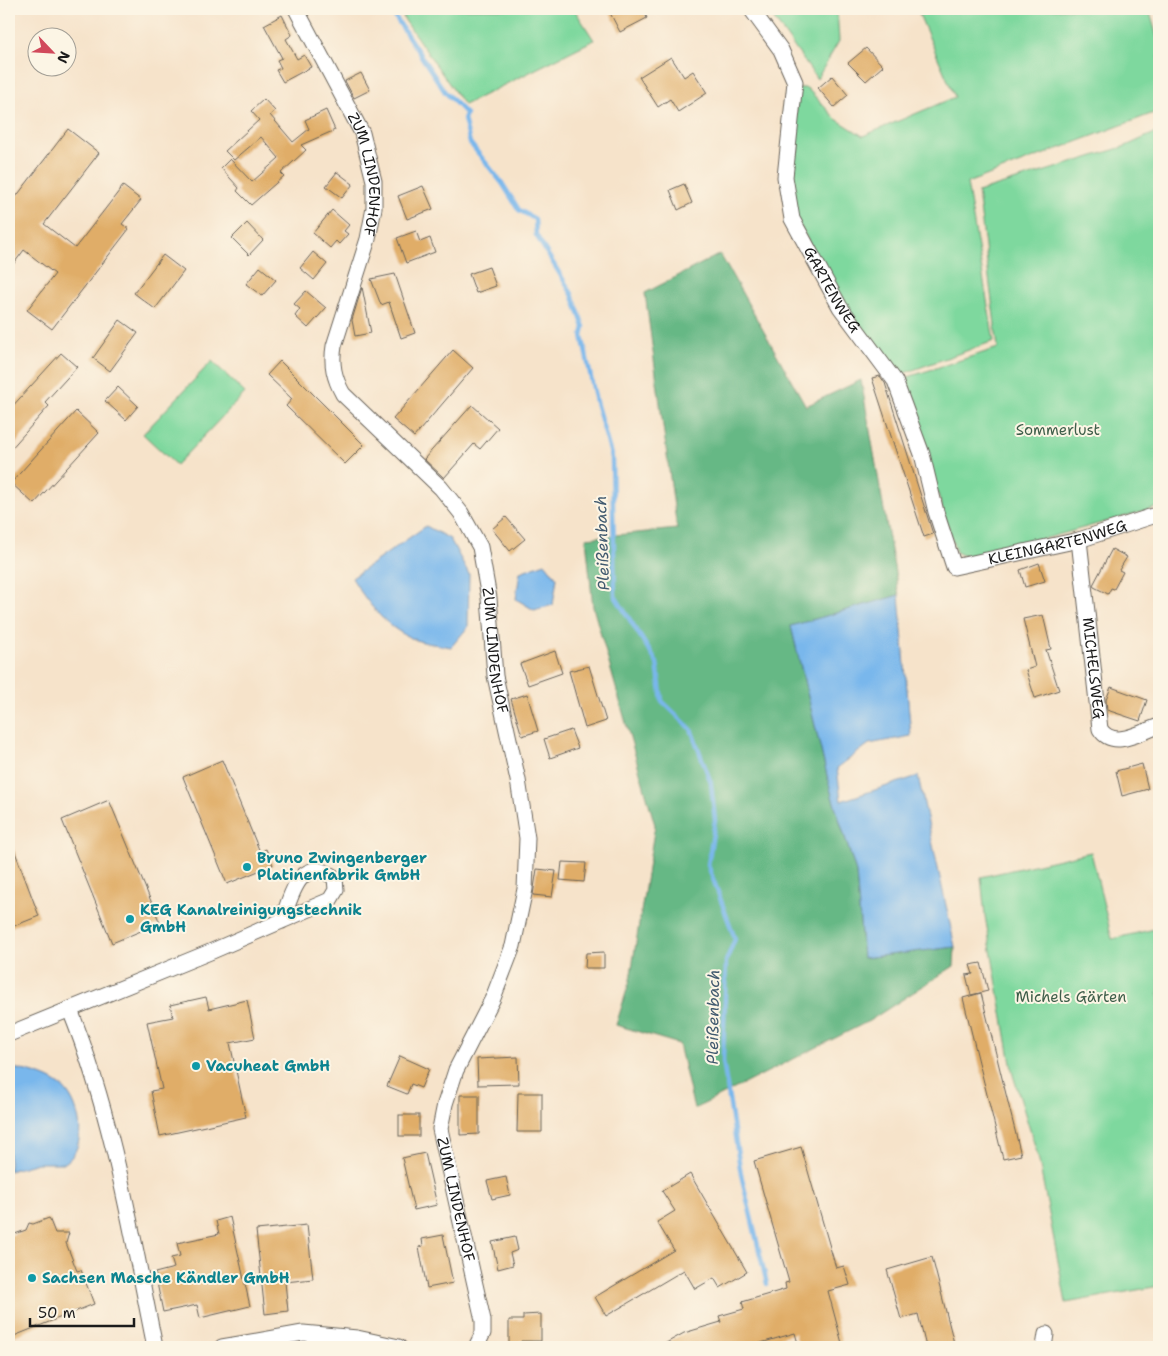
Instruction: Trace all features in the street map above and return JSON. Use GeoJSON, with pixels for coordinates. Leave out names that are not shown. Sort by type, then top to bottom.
{"type":"FeatureCollection","features":[{"type":"Feature","properties":{"kind":"street","name":"ZUM LINDENHOF"},"geometry":{"type":"LineString","coordinates":[[296,9],[362,133],[374,181],[374,208],[368,238],[332,356],[336,382],[343,394],[441,488],[461,513],[480,547],[489,598],[495,676],[518,780],[527,838],[525,889],[513,946],[493,998],[456,1070],[445,1104],[440,1129],[483,1320],[483,1333],[476,1347]]}},
{"type":"Feature","properties":{"kind":"street","name":"GARTENWEG"},"geometry":{"type":"LineString","coordinates":[[751,9],[781,50],[795,82],[785,178],[792,219],[840,307],[895,382],[922,454],[936,512],[954,567]]}},
{"type":"Feature","properties":{"kind":"street","name":"KLEINGARTENWEG"},"geometry":{"type":"LineString","coordinates":[[954,567],[1079,540],[1159,514]]}},
{"type":"Feature","properties":{"kind":"street","name":"MICHELSWEG"},"geometry":{"type":"LineString","coordinates":[[1079,540],[1100,729],[1104,736],[1115,740],[1159,726]]}},
{"type":"Feature","properties":{"kind":"street"},"geometry":{"type":"LineString","coordinates":[[9,1034],[233,947],[282,921]]}},
{"type":"Feature","properties":{"kind":"street"},"geometry":{"type":"LineString","coordinates":[[70,1010],[89,1058],[126,1186],[125,1226],[155,1347]]}},
{"type":"Feature","properties":{"kind":"street"},"geometry":{"type":"LineString","coordinates":[[222,1347],[303,1333],[357,1338],[399,1347]]}},
{"type":"Feature","properties":{"kind":"green space"},"geometry":{"type":"Polygon","coordinates":[[[401,9],[574,9],[594,40],[464,105],[404,19],[401,9]]]}},
{"type":"Feature","properties":{"kind":"green space"},"geometry":{"type":"Polygon","coordinates":[[[767,9],[837,9],[839,41],[817,79],[767,9]]]}},
{"type":"Feature","properties":{"kind":"green space"},"geometry":{"type":"Polygon","coordinates":[[[935,9],[1149,9],[1159,44],[1159,111],[967,183],[994,341],[899,375],[844,306],[794,215],[788,175],[799,88],[807,88],[836,119],[863,136],[955,97],[918,12],[935,9]]]}},
{"type":"Feature","properties":{"kind":"green space","name":"Sommerlust"},"geometry":{"type":"Polygon","coordinates":[[[1159,131],[1159,507],[971,559],[956,552],[902,379],[998,348],[978,192],[1126,146],[1159,131]]]}},
{"type":"Feature","properties":{"kind":"green space"},"geometry":{"type":"Polygon","coordinates":[[[720,254],[806,406],[861,380],[899,595],[791,626],[832,796],[856,872],[863,958],[955,947],[954,966],[869,1021],[694,1109],[679,1044],[616,1025],[630,980],[655,825],[593,607],[586,538],[677,529],[645,293],[720,254]]]}},
{"type":"Feature","properties":{"kind":"green space"},"geometry":{"type":"Polygon","coordinates":[[[212,361],[245,393],[176,465],[143,434],[212,361]]]}},
{"type":"Feature","properties":{"kind":"green space","name":"Michels Gärten"},"geometry":{"type":"Polygon","coordinates":[[[1091,852],[1112,939],[1159,928],[1159,1286],[1066,1303],[1038,1156],[1013,1075],[985,916],[981,877],[1091,852]]]}},
{"type":"Feature","properties":{"kind":"water"},"geometry":{"type":"Polygon","coordinates":[[[426,526],[450,539],[469,574],[468,627],[451,647],[419,641],[398,631],[388,624],[372,607],[352,578],[426,526]]]}},
{"type":"Feature","properties":{"kind":"water"},"geometry":{"type":"Polygon","coordinates":[[[545,563],[557,578],[553,605],[534,610],[516,599],[520,572],[545,563]]]}},
{"type":"Feature","properties":{"kind":"water"},"geometry":{"type":"Polygon","coordinates":[[[899,595],[911,736],[869,744],[837,768],[841,801],[918,776],[955,947],[863,958],[856,872],[832,796],[791,626],[899,595]]]}},
{"type":"Feature","properties":{"kind":"water"},"geometry":{"type":"Polygon","coordinates":[[[9,1067],[35,1073],[54,1081],[67,1092],[73,1102],[77,1112],[80,1136],[73,1156],[65,1163],[38,1163],[9,1171],[9,1067]]]}},
{"type":"Feature","properties":{"kind":"building"},"geometry":{"type":"Polygon","coordinates":[[[608,9],[643,9],[647,18],[620,32],[608,9]]]}},
{"type":"Feature","properties":{"kind":"building"},"geometry":{"type":"Polygon","coordinates":[[[282,15],[292,35],[286,39],[297,59],[304,55],[311,67],[283,82],[276,70],[281,68],[277,60],[282,58],[264,25],[282,15]]]}},
{"type":"Feature","properties":{"kind":"building"},"geometry":{"type":"Polygon","coordinates":[[[866,48],[883,66],[866,81],[848,63],[866,48]]]}},
{"type":"Feature","properties":{"kind":"building"},"geometry":{"type":"Polygon","coordinates":[[[671,57],[684,77],[693,71],[707,93],[678,112],[670,99],[658,107],[639,77],[671,57]]]}},
{"type":"Feature","properties":{"kind":"building"},"geometry":{"type":"Polygon","coordinates":[[[361,73],[370,90],[354,98],[345,81],[361,73]]]}},
{"type":"Feature","properties":{"kind":"building"},"geometry":{"type":"Polygon","coordinates":[[[832,76],[848,95],[834,107],[818,88],[832,76]]]}},
{"type":"Feature","properties":{"kind":"building"},"geometry":{"type":"Polygon","coordinates":[[[264,99],[275,111],[270,115],[293,142],[309,129],[305,120],[326,110],[335,130],[301,145],[306,150],[281,173],[284,176],[251,205],[237,191],[239,188],[221,168],[230,159],[252,182],[279,158],[261,137],[234,160],[225,151],[259,120],[251,111],[264,99]]]}},
{"type":"Feature","properties":{"kind":"building"},"geometry":{"type":"Polygon","coordinates":[[[68,129],[99,153],[44,224],[75,248],[123,186],[141,200],[122,224],[129,229],[52,329],[27,310],[55,274],[24,250],[9,270],[9,206],[68,129]]]}},
{"type":"Feature","properties":{"kind":"building"},"geometry":{"type":"Polygon","coordinates":[[[337,172],[353,184],[342,198],[326,186],[337,172]]]}},
{"type":"Feature","properties":{"kind":"building"},"geometry":{"type":"Polygon","coordinates":[[[684,184],[692,203],[678,210],[670,190],[684,184]]]}},
{"type":"Feature","properties":{"kind":"building"},"geometry":{"type":"Polygon","coordinates":[[[423,186],[433,209],[407,219],[398,196],[423,186]]]}},
{"type":"Feature","properties":{"kind":"building"},"geometry":{"type":"Polygon","coordinates":[[[332,210],[349,225],[344,231],[348,234],[339,244],[336,241],[330,248],[313,233],[332,210]]]}},
{"type":"Feature","properties":{"kind":"building"},"geometry":{"type":"Polygon","coordinates":[[[247,223],[263,240],[249,255],[232,238],[247,223]]]}},
{"type":"Feature","properties":{"kind":"building"},"geometry":{"type":"Polygon","coordinates":[[[416,231],[420,242],[430,238],[435,252],[406,263],[397,238],[416,231]]]}},
{"type":"Feature","properties":{"kind":"building"},"geometry":{"type":"Polygon","coordinates":[[[313,252],[327,264],[314,280],[300,268],[313,252]]]}},
{"type":"Feature","properties":{"kind":"building"},"geometry":{"type":"Polygon","coordinates":[[[163,255],[184,271],[155,309],[134,293],[163,255]]]}},
{"type":"Feature","properties":{"kind":"building"},"geometry":{"type":"Polygon","coordinates":[[[260,267],[276,280],[262,296],[246,284],[260,267]]]}},
{"type":"Feature","properties":{"kind":"building"},"geometry":{"type":"Polygon","coordinates":[[[489,267],[496,286],[476,293],[469,274],[489,267]]]}},
{"type":"Feature","properties":{"kind":"building"},"geometry":{"type":"Polygon","coordinates":[[[395,274],[415,333],[401,338],[389,302],[381,305],[371,279],[395,274]]]}},
{"type":"Feature","properties":{"kind":"building"},"geometry":{"type":"Polygon","coordinates":[[[362,287],[371,333],[355,336],[352,320],[362,287]]]}},
{"type":"Feature","properties":{"kind":"building"},"geometry":{"type":"Polygon","coordinates":[[[306,291],[326,308],[308,328],[295,316],[300,309],[294,304],[306,291]]]}},
{"type":"Feature","properties":{"kind":"building"},"geometry":{"type":"Polygon","coordinates":[[[120,320],[138,333],[110,371],[93,358],[120,320]]]}},
{"type":"Feature","properties":{"kind":"building"},"geometry":{"type":"Polygon","coordinates":[[[453,350],[473,368],[414,437],[393,419],[453,350]]]}},
{"type":"Feature","properties":{"kind":"building"},"geometry":{"type":"Polygon","coordinates":[[[61,353],[77,367],[45,402],[49,406],[9,451],[9,410],[61,353]]]}},
{"type":"Feature","properties":{"kind":"building"},"geometry":{"type":"Polygon","coordinates":[[[280,361],[364,445],[345,464],[286,406],[292,399],[267,375],[280,361]]]}},
{"type":"Feature","properties":{"kind":"building"},"geometry":{"type":"Polygon","coordinates":[[[880,376],[885,383],[933,534],[924,537],[872,378],[880,376]]]}},
{"type":"Feature","properties":{"kind":"building"},"geometry":{"type":"Polygon","coordinates":[[[118,387],[138,406],[126,420],[105,401],[118,387]]]}},
{"type":"Feature","properties":{"kind":"building"},"geometry":{"type":"Polygon","coordinates":[[[472,405],[498,428],[480,449],[474,444],[444,478],[424,459],[472,405]]]}},
{"type":"Feature","properties":{"kind":"building"},"geometry":{"type":"Polygon","coordinates":[[[76,411],[99,433],[34,504],[11,483],[76,411]]]}},
{"type":"Feature","properties":{"kind":"building"},"geometry":{"type":"Polygon","coordinates":[[[506,517],[525,539],[510,551],[492,529],[506,517]]]}},
{"type":"Feature","properties":{"kind":"building"},"geometry":{"type":"Polygon","coordinates":[[[1112,549],[1127,557],[1119,570],[1123,572],[1114,589],[1111,588],[1108,594],[1093,585],[1112,549]]]}},
{"type":"Feature","properties":{"kind":"building"},"geometry":{"type":"Polygon","coordinates":[[[1039,563],[1045,581],[1025,587],[1020,570],[1039,563]]]}},
{"type":"Feature","properties":{"kind":"building"},"geometry":{"type":"Polygon","coordinates":[[[1043,615],[1051,649],[1046,650],[1059,690],[1035,698],[1026,670],[1035,667],[1023,619],[1043,615]]]}},
{"type":"Feature","properties":{"kind":"building"},"geometry":{"type":"Polygon","coordinates":[[[555,651],[562,673],[528,685],[520,664],[555,651]]]}},
{"type":"Feature","properties":{"kind":"building"},"geometry":{"type":"Polygon","coordinates":[[[589,666],[606,721],[585,728],[569,671],[589,666]]]}},
{"type":"Feature","properties":{"kind":"building"},"geometry":{"type":"Polygon","coordinates":[[[1111,687],[1147,700],[1140,721],[1107,710],[1106,700],[1111,687]]]}},
{"type":"Feature","properties":{"kind":"building"},"geometry":{"type":"Polygon","coordinates":[[[527,694],[538,731],[522,736],[511,699],[527,694]]]}},
{"type":"Feature","properties":{"kind":"building"},"geometry":{"type":"Polygon","coordinates":[[[571,730],[578,748],[550,758],[544,739],[571,730]]]}},
{"type":"Feature","properties":{"kind":"building"},"geometry":{"type":"Polygon","coordinates":[[[222,760],[260,852],[266,849],[273,865],[227,884],[183,777],[222,760]]]}},
{"type":"Feature","properties":{"kind":"building"},"geometry":{"type":"Polygon","coordinates":[[[1142,764],[1148,789],[1122,796],[1116,771],[1142,764]]]}},
{"type":"Feature","properties":{"kind":"building"},"geometry":{"type":"Polygon","coordinates":[[[109,800],[160,923],[112,943],[62,820],[109,800]]]}},
{"type":"Feature","properties":{"kind":"building"},"geometry":{"type":"Polygon","coordinates":[[[9,836],[39,916],[9,928],[9,836]]]}},
{"type":"Feature","properties":{"kind":"building"},"geometry":{"type":"Polygon","coordinates":[[[562,862],[586,863],[584,882],[560,880],[562,862]]]}},
{"type":"Feature","properties":{"kind":"building"},"geometry":{"type":"Polygon","coordinates":[[[537,869],[556,871],[552,897],[533,895],[537,869]]]}},
{"type":"Feature","properties":{"kind":"building"},"geometry":{"type":"Polygon","coordinates":[[[604,952],[604,968],[585,968],[586,953],[604,952]]]}},
{"type":"Feature","properties":{"kind":"building"},"geometry":{"type":"Polygon","coordinates":[[[981,963],[988,991],[971,995],[966,975],[973,974],[970,965],[981,963]]]}},
{"type":"Feature","properties":{"kind":"building"},"geometry":{"type":"Polygon","coordinates":[[[981,993],[1021,1155],[1003,1159],[963,998],[981,993]]]}},
{"type":"Feature","properties":{"kind":"building","name":"Vacuheat GmbH"},"geometry":{"type":"Polygon","coordinates":[[[206,997],[209,1009],[247,1000],[255,1038],[230,1043],[246,1117],[160,1136],[151,1091],[162,1089],[147,1022],[173,1017],[170,1005],[206,997]]]}},
{"type":"Feature","properties":{"kind":"building"},"geometry":{"type":"Polygon","coordinates":[[[400,1056],[429,1069],[421,1088],[411,1084],[407,1094],[387,1086],[400,1056]]]}},
{"type":"Feature","properties":{"kind":"building"},"geometry":{"type":"Polygon","coordinates":[[[518,1057],[519,1084],[478,1085],[477,1059],[518,1057]]]}},
{"type":"Feature","properties":{"kind":"building"},"geometry":{"type":"Polygon","coordinates":[[[518,1093],[542,1093],[542,1132],[517,1132],[518,1093]]]}},
{"type":"Feature","properties":{"kind":"building"},"geometry":{"type":"Polygon","coordinates":[[[460,1095],[479,1095],[479,1134],[460,1135],[460,1095]]]}},
{"type":"Feature","properties":{"kind":"building"},"geometry":{"type":"Polygon","coordinates":[[[399,1115],[419,1115],[419,1136],[399,1136],[399,1115]]]}},
{"type":"Feature","properties":{"kind":"building"},"geometry":{"type":"Polygon","coordinates":[[[801,1147],[836,1268],[844,1266],[850,1285],[828,1291],[843,1347],[799,1347],[795,1333],[747,1347],[659,1347],[684,1333],[721,1322],[719,1316],[744,1309],[742,1302],[786,1289],[785,1283],[789,1282],[754,1161],[801,1147]]]}},
{"type":"Feature","properties":{"kind":"building"},"geometry":{"type":"Polygon","coordinates":[[[425,1153],[437,1205],[414,1210],[402,1158],[425,1153]]]}},
{"type":"Feature","properties":{"kind":"building"},"geometry":{"type":"Polygon","coordinates":[[[690,1174],[747,1272],[720,1288],[714,1278],[695,1289],[684,1270],[606,1316],[595,1297],[674,1250],[657,1222],[675,1211],[662,1191],[690,1174]]]}},
{"type":"Feature","properties":{"kind":"building"},"geometry":{"type":"Polygon","coordinates":[[[506,1177],[510,1195],[492,1199],[487,1181],[506,1177]]]}},
{"type":"Feature","properties":{"kind":"building"},"geometry":{"type":"Polygon","coordinates":[[[230,1217],[250,1306],[200,1318],[197,1305],[163,1312],[155,1273],[174,1268],[171,1258],[180,1256],[177,1243],[219,1234],[216,1221],[230,1217]]]}},
{"type":"Feature","properties":{"kind":"building","name":"Sachsen Masche Kändler GmbH"},"geometry":{"type":"Polygon","coordinates":[[[49,1218],[55,1233],[69,1233],[66,1243],[77,1271],[81,1270],[94,1304],[9,1338],[9,1236],[26,1230],[29,1223],[33,1224],[49,1218]]]}},
{"type":"Feature","properties":{"kind":"building"},"geometry":{"type":"Polygon","coordinates":[[[307,1225],[313,1279],[285,1282],[288,1311],[265,1314],[256,1230],[307,1225]]]}},
{"type":"Feature","properties":{"kind":"building"},"geometry":{"type":"Polygon","coordinates":[[[443,1235],[453,1283],[427,1288],[419,1247],[423,1246],[422,1239],[443,1235]]]}},
{"type":"Feature","properties":{"kind":"building"},"geometry":{"type":"Polygon","coordinates":[[[515,1237],[518,1250],[510,1253],[513,1265],[498,1269],[492,1242],[515,1237]]]}},
{"type":"Feature","properties":{"kind":"building"},"geometry":{"type":"Polygon","coordinates":[[[932,1257],[955,1347],[926,1347],[918,1314],[901,1319],[887,1270],[932,1257]]]}},
{"type":"Feature","properties":{"kind":"building"},"geometry":{"type":"Polygon","coordinates":[[[541,1314],[541,1341],[521,1341],[521,1346],[509,1346],[509,1320],[523,1320],[523,1315],[541,1314]]]}},
{"type":"Feature","properties":{"kind":"waterway","name":"Pleißenbach"},"geometry":{"type":"LineString","coordinates":[[390,9],[445,92],[466,114],[464,119],[470,143],[502,183],[519,210],[535,219],[536,235],[572,294],[584,327],[582,335],[596,402],[612,458],[615,596],[657,663],[662,701],[691,729],[711,783],[715,820],[708,865],[735,939],[726,961],[723,1061],[741,1174],[767,1284]]}},
{"type":"Feature","properties":{"kind":"waterway","name":"Pleißenbach"},"geometry":{"type":"LineString","coordinates":[[785,1341],[787,1347]]}},
{"type":"Feature","properties":{"kind":"place","name":"Bruno Zwingenberger Platinenfabrik GmbH"},"geometry":{"type":"Point","coordinates":[247,867]}},
{"type":"Feature","properties":{"kind":"place","name":"KEG Kanalreinigungstechnik GmbH"},"geometry":{"type":"Point","coordinates":[130,919]}},
{"type":"Feature","properties":{"kind":"place","name":"Vacuheat GmbH"},"geometry":{"type":"Point","coordinates":[196,1066]}},
{"type":"Feature","properties":{"kind":"place","name":"Sachsen Masche Kändler GmbH"},"geometry":{"type":"Point","coordinates":[32,1278]}}]}
